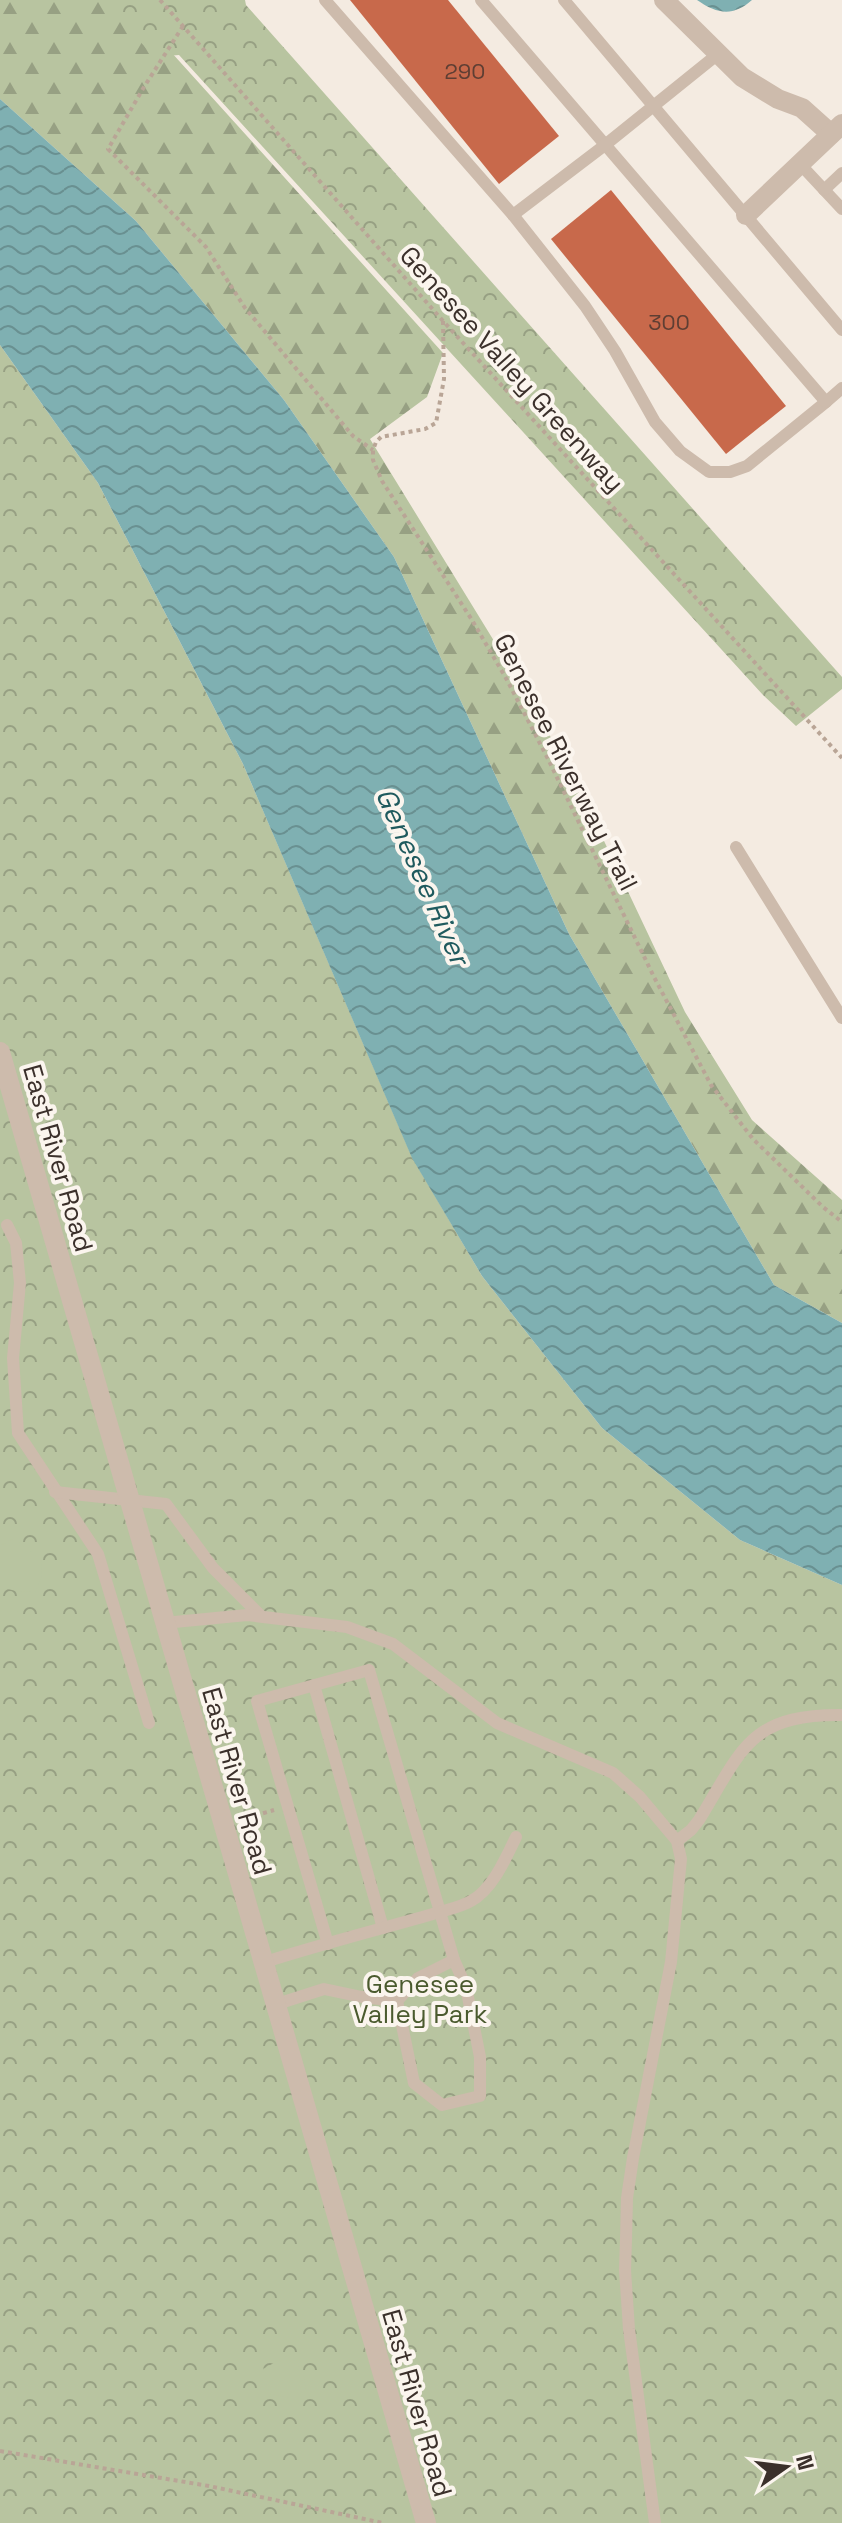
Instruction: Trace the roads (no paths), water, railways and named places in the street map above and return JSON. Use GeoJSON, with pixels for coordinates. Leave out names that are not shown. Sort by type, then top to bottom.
{"type":"FeatureCollection","features":[{"type":"Feature","properties":{"kind":"street"},"geometry":{"type":"LineString","coordinates":[[664,0],[753,85],[802,108],[836,129],[746,215]]}},
{"type":"Feature","properties":{"kind":"street","name":"East River Road"},"geometry":{"type":"LineString","coordinates":[[0,1052],[426,2523]]}},
{"type":"Feature","properties":{"kind":"lane"},"geometry":{"type":"LineString","coordinates":[[325,0],[513,215],[585,306],[615,351],[655,422],[680,451],[709,472],[730,472],[747,466],[842,388]]}},
{"type":"Feature","properties":{"kind":"lane"},"geometry":{"type":"LineString","coordinates":[[481,0],[826,402]]}},
{"type":"Feature","properties":{"kind":"lane"},"geometry":{"type":"LineString","coordinates":[[564,0],[842,330]]}},
{"type":"Feature","properties":{"kind":"lane"},"geometry":{"type":"LineString","coordinates":[[513,215],[718,54]]}},
{"type":"Feature","properties":{"kind":"lane"},"geometry":{"type":"LineString","coordinates":[[800,164],[842,209]]}},
{"type":"Feature","properties":{"kind":"lane"},"geometry":{"type":"LineString","coordinates":[[824,190],[842,173]]}},
{"type":"Feature","properties":{"kind":"lane"},"geometry":{"type":"LineString","coordinates":[[736,847],[842,1018]]}},
{"type":"Feature","properties":{"kind":"lane"},"geometry":{"type":"LineString","coordinates":[[7,1225],[16,1243],[20,1283],[13,1358],[18,1433],[98,1554],[149,1723]]}},
{"type":"Feature","properties":{"kind":"lane"},"geometry":{"type":"LineString","coordinates":[[55,1492],[166,1504],[213,1568],[261,1616]]}},
{"type":"Feature","properties":{"kind":"lane"},"geometry":{"type":"LineString","coordinates":[[164,1623],[261,1616],[347,1627],[393,1644],[497,1723],[613,1773],[640,1797],[677,1841],[681,1859],[671,1962],[631,2168],[626,2239],[631,2342],[655,2523]]}},
{"type":"Feature","properties":{"kind":"lane"},"geometry":{"type":"LineString","coordinates":[[328,1944],[257,1701],[369,1670],[454,1960],[466,1987],[480,2057],[480,2096],[442,2105],[414,2083],[397,2001]]}},
{"type":"Feature","properties":{"kind":"lane"},"geometry":{"type":"LineString","coordinates":[[314,1685],[383,1928]]}},
{"type":"Feature","properties":{"kind":"lane"},"geometry":{"type":"LineString","coordinates":[[677,1841],[699,1820],[741,1752],[759,1734],[776,1724],[803,1717],[842,1715]]}},
{"type":"Feature","properties":{"kind":"lane"},"geometry":{"type":"LineString","coordinates":[[262,1963],[472,1901],[500,1870],[516,1837]]}},
{"type":"Feature","properties":{"kind":"lane"},"geometry":{"type":"LineString","coordinates":[[397,2001],[418,1978],[454,1960]]}},
{"type":"Feature","properties":{"kind":"lane"},"geometry":{"type":"LineString","coordinates":[[274,2005],[324,1989],[397,2001]]}},
{"type":"Feature","properties":{"kind":"water"},"geometry":{"type":"Polygon","coordinates":[[[697,0],[752,0],[738,9],[725,12],[697,0]]]}},
{"type":"Feature","properties":{"kind":"water","name":"Genesee River"},"geometry":{"type":"Polygon","coordinates":[[[0,99],[136,221],[284,400],[394,557],[569,934],[774,1285],[842,1323],[842,1585],[740,1540],[602,1428],[482,1276],[412,1158],[243,764],[98,483],[0,345],[0,99]]]}},
{"type":"Feature","properties":{"kind":"park label","name":"Genesee Valley Park"},"geometry":{"type":"Point","coordinates":[420,1999]}}]}
